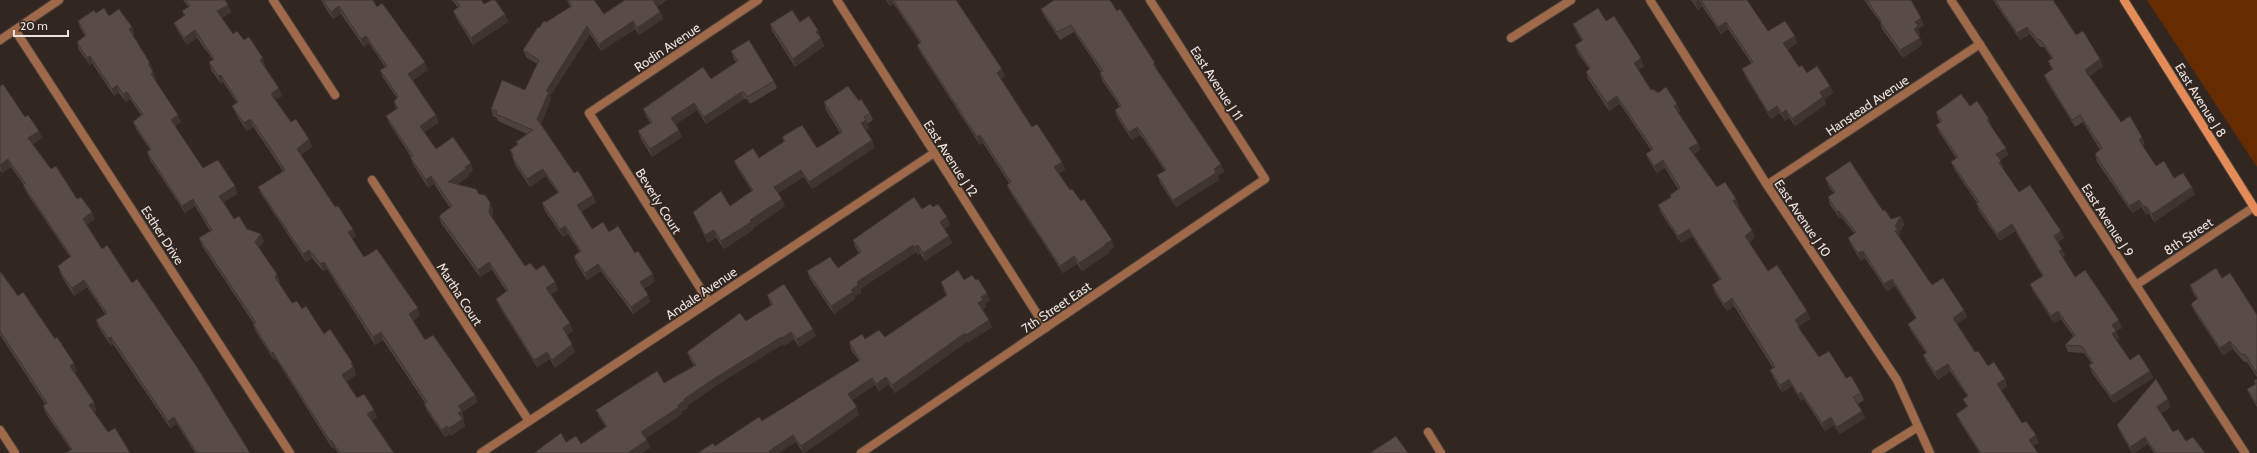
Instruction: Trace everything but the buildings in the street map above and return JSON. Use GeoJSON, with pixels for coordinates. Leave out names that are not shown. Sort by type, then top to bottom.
{"type":"FeatureCollection","features":[{"type":"Feature","properties":{"kind":"street"},"geometry":{"type":"LineString","coordinates":[[0,40],[59,0]]}},
{"type":"Feature","properties":{"kind":"street"},"geometry":{"type":"LineString","coordinates":[[273,0],[335,95]]}},
{"type":"Feature","properties":{"kind":"street","name":"Rodin Avenue"},"geometry":{"type":"LineString","coordinates":[[590,113],[758,0]]}},
{"type":"Feature","properties":{"kind":"street","name":"East Avenue J 12"},"geometry":{"type":"LineString","coordinates":[[837,0],[1046,328]]}},
{"type":"Feature","properties":{"kind":"street","name":"East Avenue J 11"},"geometry":{"type":"LineString","coordinates":[[1150,0],[1264,179]]}},
{"type":"Feature","properties":{"kind":"street"},"geometry":{"type":"LineString","coordinates":[[1511,38],[1571,0]]}},
{"type":"Feature","properties":{"kind":"street","name":"East Avenue J 10"},"geometry":{"type":"LineString","coordinates":[[1650,0],[1767,185],[1897,380],[1930,453]]}},
{"type":"Feature","properties":{"kind":"street","name":"East Avenue J 9"},"geometry":{"type":"LineString","coordinates":[[1951,0],[2245,453]]}},
{"type":"Feature","properties":{"kind":"street","name":"East Avenue J 8"},"geometry":{"type":"LineString","coordinates":[[2124,0],[2255,210]]}},
{"type":"Feature","properties":{"kind":"street","name":"Esther Drive"},"geometry":{"type":"LineString","coordinates":[[15,30],[290,453]]}},
{"type":"Feature","properties":{"kind":"street","name":"Hanstead Avenue"},"geometry":{"type":"LineString","coordinates":[[1767,185],[1980,44]]}},
{"type":"Feature","properties":{"kind":"street","name":"Beverly Court"},"geometry":{"type":"LineString","coordinates":[[590,113],[709,302]]}},
{"type":"Feature","properties":{"kind":"street","name":"Andale Avenue"},"geometry":{"type":"LineString","coordinates":[[481,453],[934,153]]}},
{"type":"Feature","properties":{"kind":"street","name":"7th Street East"},"geometry":{"type":"LineString","coordinates":[[861,453],[1264,179]]}},
{"type":"Feature","properties":{"kind":"street","name":"Martha Court"},"geometry":{"type":"LineString","coordinates":[[372,180],[529,421]]}},
{"type":"Feature","properties":{"kind":"street","name":"8th Street"},"geometry":{"type":"LineString","coordinates":[[2136,285],[2255,210]]}},
{"type":"Feature","properties":{"kind":"street"},"geometry":{"type":"LineString","coordinates":[[1876,453],[1918,428]]}},
{"type":"Feature","properties":{"kind":"street"},"geometry":{"type":"LineString","coordinates":[[0,430],[15,453]]}},
{"type":"Feature","properties":{"kind":"street"},"geometry":{"type":"LineString","coordinates":[[1428,432],[1441,453]]}},
{"type":"Feature","properties":{"kind":"shaded area"},"geometry":{"type":"Polygon","coordinates":[[[2147,0],[2257,0],[2257,167],[2147,0]]]}}]}
